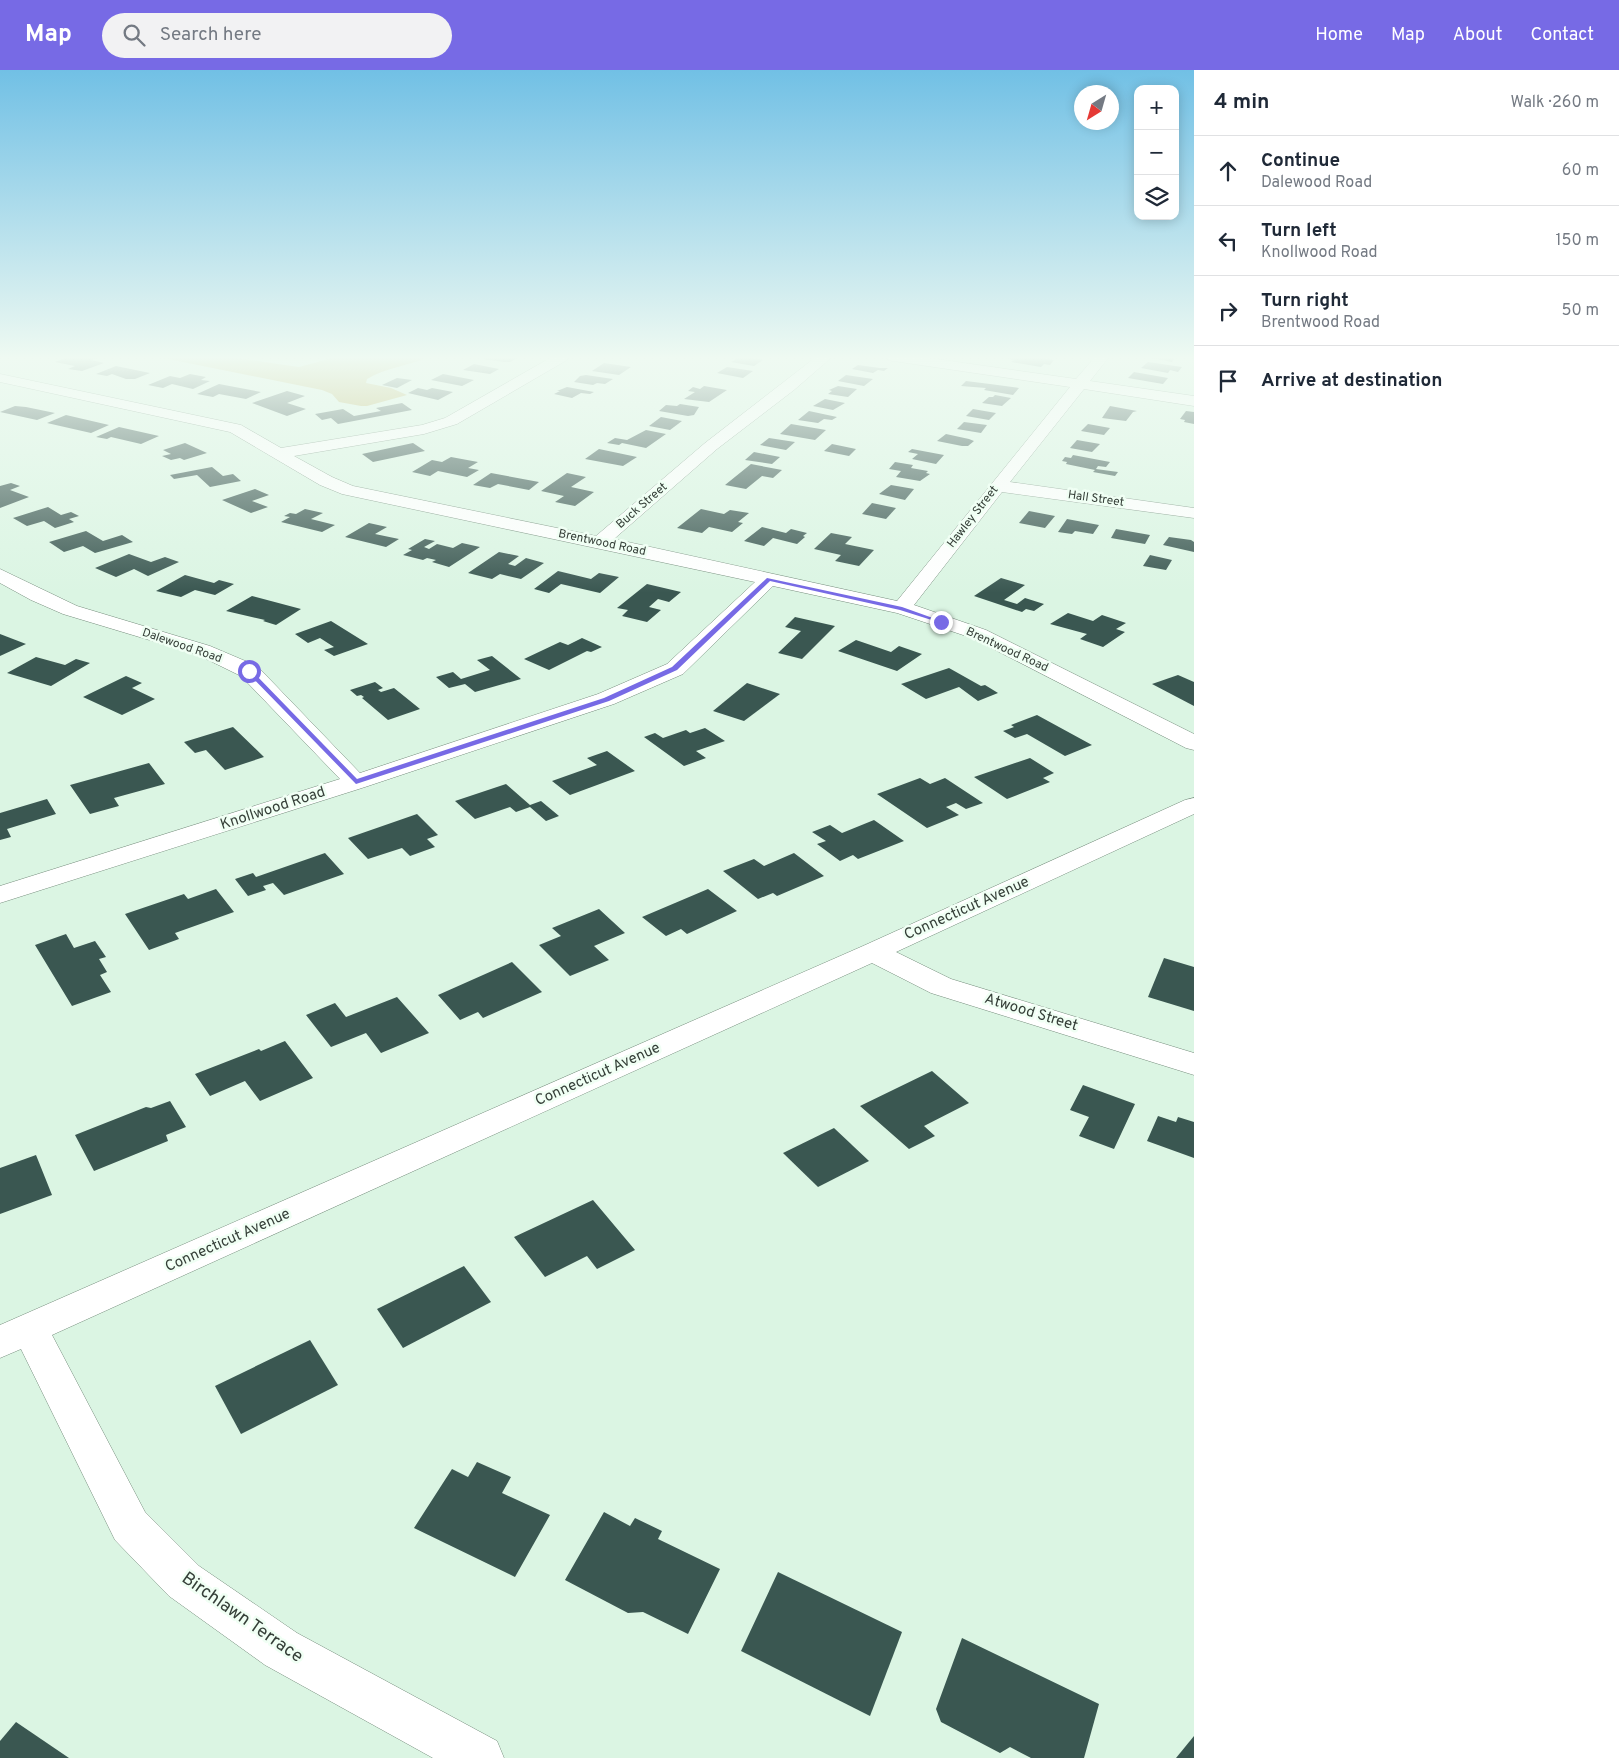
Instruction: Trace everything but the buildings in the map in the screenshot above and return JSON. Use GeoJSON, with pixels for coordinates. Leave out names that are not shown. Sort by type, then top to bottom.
{"type":"FeatureCollection","features":[{"type":"Feature","properties":{"kind":"street","name":"Brentwood Road"},"geometry":{"type":"LineString","coordinates":[[249,436],[326,481],[348,490],[600,542],[902,608],[979,634],[1194,743]]}},
{"type":"Feature","properties":{"kind":"street"},"geometry":{"type":"LineString","coordinates":[[280,453],[383,436]]}},
{"type":"Feature","properties":{"kind":"street","name":"Buck Street"},"geometry":{"type":"LineString","coordinates":[[600,542],[725,436]]}},
{"type":"Feature","properties":{"kind":"street","name":"Hawley Street"},"geometry":{"type":"LineString","coordinates":[[902,608],[1039,436]]}},
{"type":"Feature","properties":{"kind":"street","name":"Hall Street"},"geometry":{"type":"LineString","coordinates":[[998,486],[1194,513]]}},
{"type":"Feature","properties":{"kind":"street","name":"Dalewood Road"},"geometry":{"type":"LineString","coordinates":[[0,575],[38,596],[70,610],[203,650],[249,671],[356,782]]}},
{"type":"Feature","properties":{"kind":"street","name":"Knollwood Road"},"geometry":{"type":"LineString","coordinates":[[0,896],[356,782],[606,699],[675,668],[769,579]]}},
{"type":"Feature","properties":{"kind":"street","name":"Connecticut Avenue"},"geometry":{"type":"LineString","coordinates":[[15,1336],[1194,806]]}},
{"type":"Feature","properties":{"kind":"street","name":"Atwood Street"},"geometry":{"type":"LineString","coordinates":[[872,952],[941,986],[1194,1064]]}},
{"type":"Feature","properties":{"kind":"street","name":"Birchlawn Terrace"},"geometry":{"type":"LineString","coordinates":[[15,1336],[130,1526],[184,1581],[281,1649],[480,1758]]}},
{"type":"Feature","properties":{"kind":"route"},"geometry":{"type":"LineString","coordinates":[[249,671],[356,782],[606,699],[675,668],[769,579],[902,608],[941,622]]}}]}
